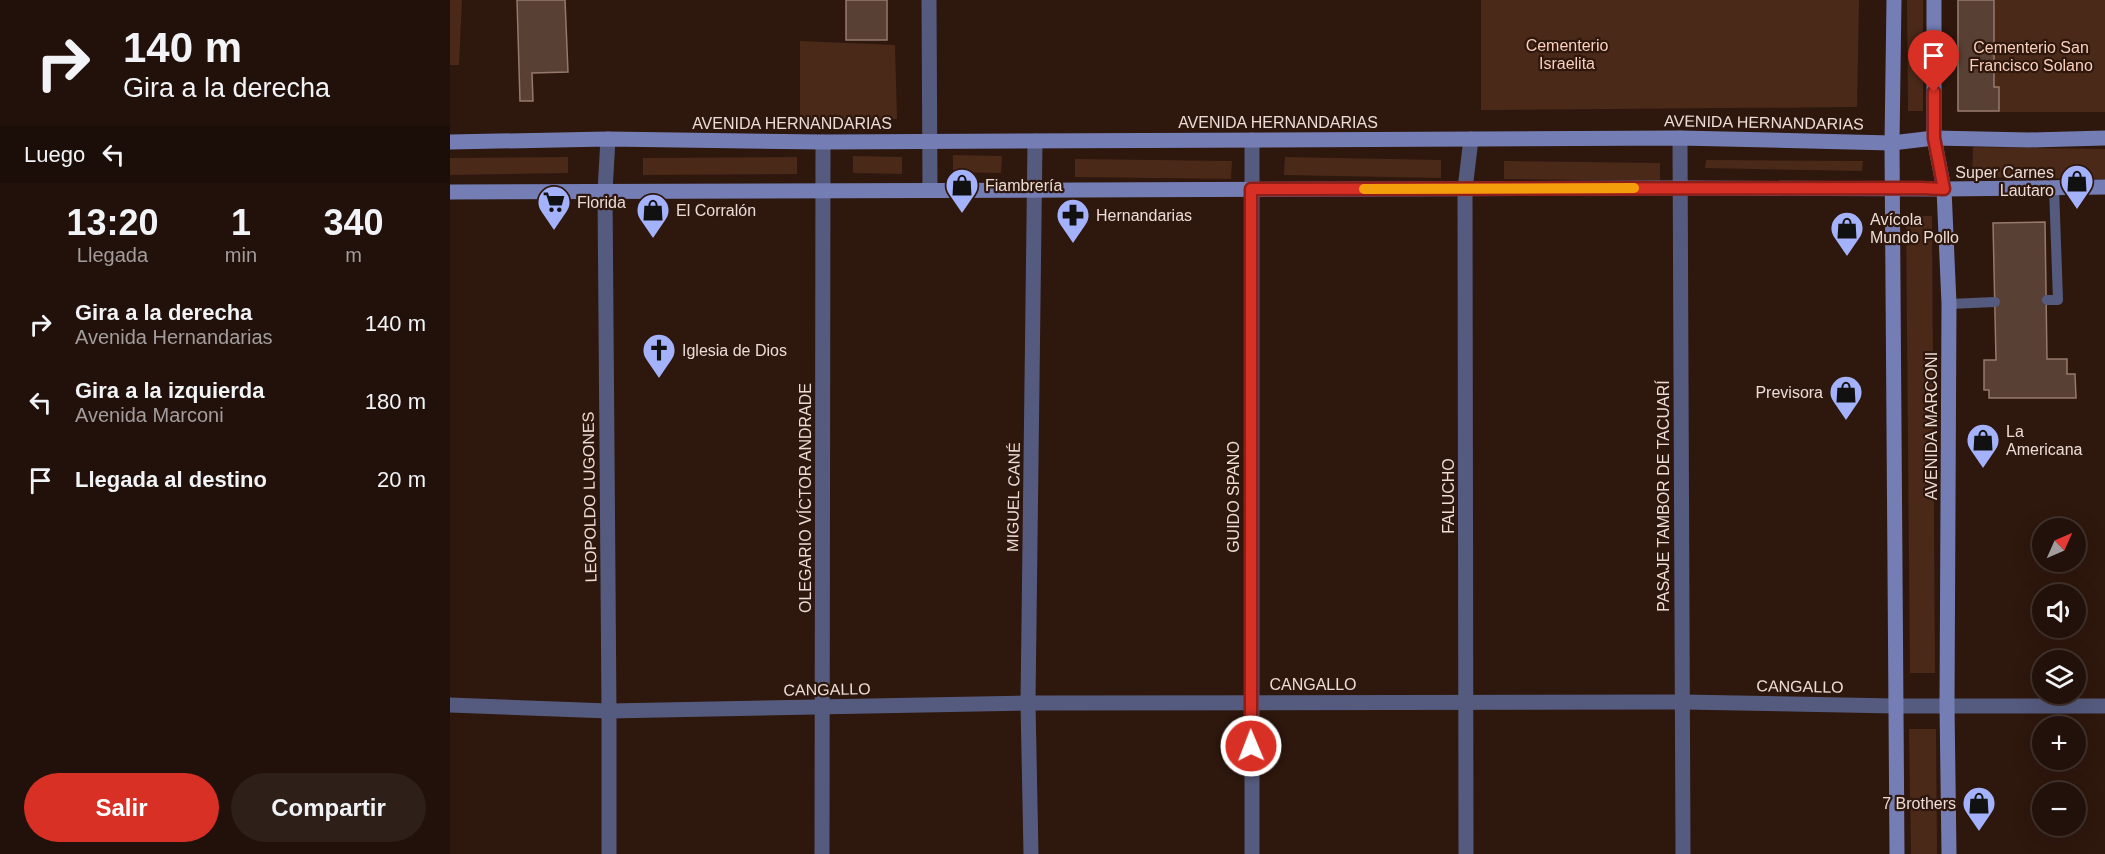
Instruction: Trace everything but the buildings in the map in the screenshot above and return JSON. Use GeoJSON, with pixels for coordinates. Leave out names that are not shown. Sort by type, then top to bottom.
{"type":"FeatureCollection","features":[{"type":"Feature","properties":{"kind":"main road"},"geometry":{"type":"LineString","coordinates":[[1894,0],[1892,143],[1897,854]]}},
{"type":"Feature","properties":{"kind":"main road","name":"AVENIDA MARCONI"},"geometry":{"type":"LineString","coordinates":[[1934,0],[1934,138],[1944,189],[1949,304],[1947,705],[1949,854]]}},
{"type":"Feature","properties":{"kind":"main road","name":"AVENIDA HERNANDARIAS"},"geometry":{"type":"LineString","coordinates":[[450,142],[1680,138],[1892,143],[1934,138],[2029,140],[2105,138]]}},
{"type":"Feature","properties":{"kind":"main road"},"geometry":{"type":"LineString","coordinates":[[450,192],[2105,187]]}},
{"type":"Feature","properties":{"kind":"street"},"geometry":{"type":"LineString","coordinates":[[929,0],[930,190]]}},
{"type":"Feature","properties":{"kind":"street","name":"PASAJE TAMBOR DE TACUARÍ"},"geometry":{"type":"LineString","coordinates":[[1680,138],[1683,854]]}},
{"type":"Feature","properties":{"kind":"street","name":"FALUCHO"},"geometry":{"type":"LineString","coordinates":[[1466,854],[1465,189],[1471,139]]}},
{"type":"Feature","properties":{"kind":"street","name":"LEOPOLDO LUGONES"},"geometry":{"type":"LineString","coordinates":[[608,140],[605,191],[609,854]]}},
{"type":"Feature","properties":{"kind":"street","name":"GUIDO SPANO"},"geometry":{"type":"LineString","coordinates":[[1251,140],[1252,854]]}},
{"type":"Feature","properties":{"kind":"street","name":"MIGUEL CANÉ"},"geometry":{"type":"LineString","coordinates":[[1032,854],[1028,703],[1035,141]]}},
{"type":"Feature","properties":{"kind":"street","name":"OLEGARIO VÍCTOR ANDRADE"},"geometry":{"type":"LineString","coordinates":[[822,854],[823,142]]}},
{"type":"Feature","properties":{"kind":"street","name":"CANGALLO"},"geometry":{"type":"LineString","coordinates":[[450,705],[609,711],[1028,703],[1251,702],[1683,702],[1895,706],[2105,706]]}},
{"type":"Feature","properties":{"kind":"lane"},"geometry":{"type":"LineString","coordinates":[[2046,300],[2058,300],[2054,187]]}},
{"type":"Feature","properties":{"kind":"lane"},"geometry":{"type":"LineString","coordinates":[[1949,304],[1995,302]]}},
{"type":"Feature","properties":{"kind":"green space"},"geometry":{"type":"Polygon","coordinates":[[[450,0],[462,0],[459,65],[450,65],[450,0]]]}},
{"type":"Feature","properties":{"kind":"green space","name":"Cementerio Israelita"},"geometry":{"type":"Polygon","coordinates":[[[1481,0],[1859,0],[1857,107],[1481,110],[1481,0]]]}},
{"type":"Feature","properties":{"kind":"green space"},"geometry":{"type":"Polygon","coordinates":[[[1907,0],[1923,0],[1923,111],[1908,111],[1907,0]]]}},
{"type":"Feature","properties":{"kind":"green space","name":"Cementerio San Francisco Solano"},"geometry":{"type":"Polygon","coordinates":[[[1957,0],[2105,0],[2105,112],[1957,112],[1957,0]]]}},
{"type":"Feature","properties":{"kind":"green space"},"geometry":{"type":"Polygon","coordinates":[[[800,41],[895,45],[897,119],[800,120],[800,41]]]}},
{"type":"Feature","properties":{"kind":"green space"},"geometry":{"type":"Polygon","coordinates":[[[1973,147],[2105,149],[2105,179],[1972,177],[1973,147]]]}},
{"type":"Feature","properties":{"kind":"green space"},"geometry":{"type":"Polygon","coordinates":[[[953,155],[1002,156],[1001,173],[953,172],[953,155]]]}},
{"type":"Feature","properties":{"kind":"green space"},"geometry":{"type":"Polygon","coordinates":[[[853,156],[902,157],[902,174],[853,173],[853,156]]]}},
{"type":"Feature","properties":{"kind":"green space"},"geometry":{"type":"Polygon","coordinates":[[[568,157],[568,173],[450,175],[450,158],[568,157]]]}},
{"type":"Feature","properties":{"kind":"green space"},"geometry":{"type":"Polygon","coordinates":[[[797,157],[797,174],[643,175],[643,158],[797,157]]]}},
{"type":"Feature","properties":{"kind":"green space"},"geometry":{"type":"Polygon","coordinates":[[[1285,157],[1441,160],[1441,178],[1284,175],[1285,157]]]}},
{"type":"Feature","properties":{"kind":"green space"},"geometry":{"type":"Polygon","coordinates":[[[1075,159],[1232,161],[1231,179],[1075,177],[1075,159]]]}},
{"type":"Feature","properties":{"kind":"green space"},"geometry":{"type":"Polygon","coordinates":[[[1706,160],[1863,161],[1862,171],[1705,168],[1706,160]]]}},
{"type":"Feature","properties":{"kind":"green space"},"geometry":{"type":"Polygon","coordinates":[[[1504,161],[1660,163],[1660,181],[1504,179],[1504,161]]]}},
{"type":"Feature","properties":{"kind":"green space"},"geometry":{"type":"Polygon","coordinates":[[[1906,216],[1932,216],[1935,673],[1910,673],[1906,216]]]}},
{"type":"Feature","properties":{"kind":"green space"},"geometry":{"type":"Polygon","coordinates":[[[1909,729],[1936,729],[1937,854],[1911,854],[1909,729]]]}},
{"type":"Feature","properties":{"kind":"slow traffic"},"geometry":{"type":"LineString","coordinates":[[1364,189],[1634,188]]}},
{"type":"Feature","properties":{"kind":"place","name":"Super Carnes Lautaro"},"geometry":{"type":"Point","coordinates":[2077,210]}},
{"type":"Feature","properties":{"kind":"place","name":"Fiambrería"},"geometry":{"type":"Point","coordinates":[962,214]}},
{"type":"Feature","properties":{"kind":"place","name":"Florida"},"geometry":{"type":"Point","coordinates":[554,231]}},
{"type":"Feature","properties":{"kind":"place","name":"El Corralón"},"geometry":{"type":"Point","coordinates":[653,239]}},
{"type":"Feature","properties":{"kind":"place","name":"Hernandarias"},"geometry":{"type":"Point","coordinates":[1073,244]}},
{"type":"Feature","properties":{"kind":"place","name":"Avícola Mundo Pollo"},"geometry":{"type":"Point","coordinates":[1847,257]}},
{"type":"Feature","properties":{"kind":"place","name":"Iglesia de Dios"},"geometry":{"type":"Point","coordinates":[659,379]}},
{"type":"Feature","properties":{"kind":"place","name":"Previsora"},"geometry":{"type":"Point","coordinates":[1846,421]}},
{"type":"Feature","properties":{"kind":"place","name":"La Americana"},"geometry":{"type":"Point","coordinates":[1983,469]}},
{"type":"Feature","properties":{"kind":"place","name":"7 Brothers"},"geometry":{"type":"Point","coordinates":[1979,832]}},
{"type":"Feature","properties":{"kind":"route"},"geometry":{"type":"LineString","coordinates":[[1251,746],[1251,189],[1944,189],[1934,138],[1934,92]]}}]}
